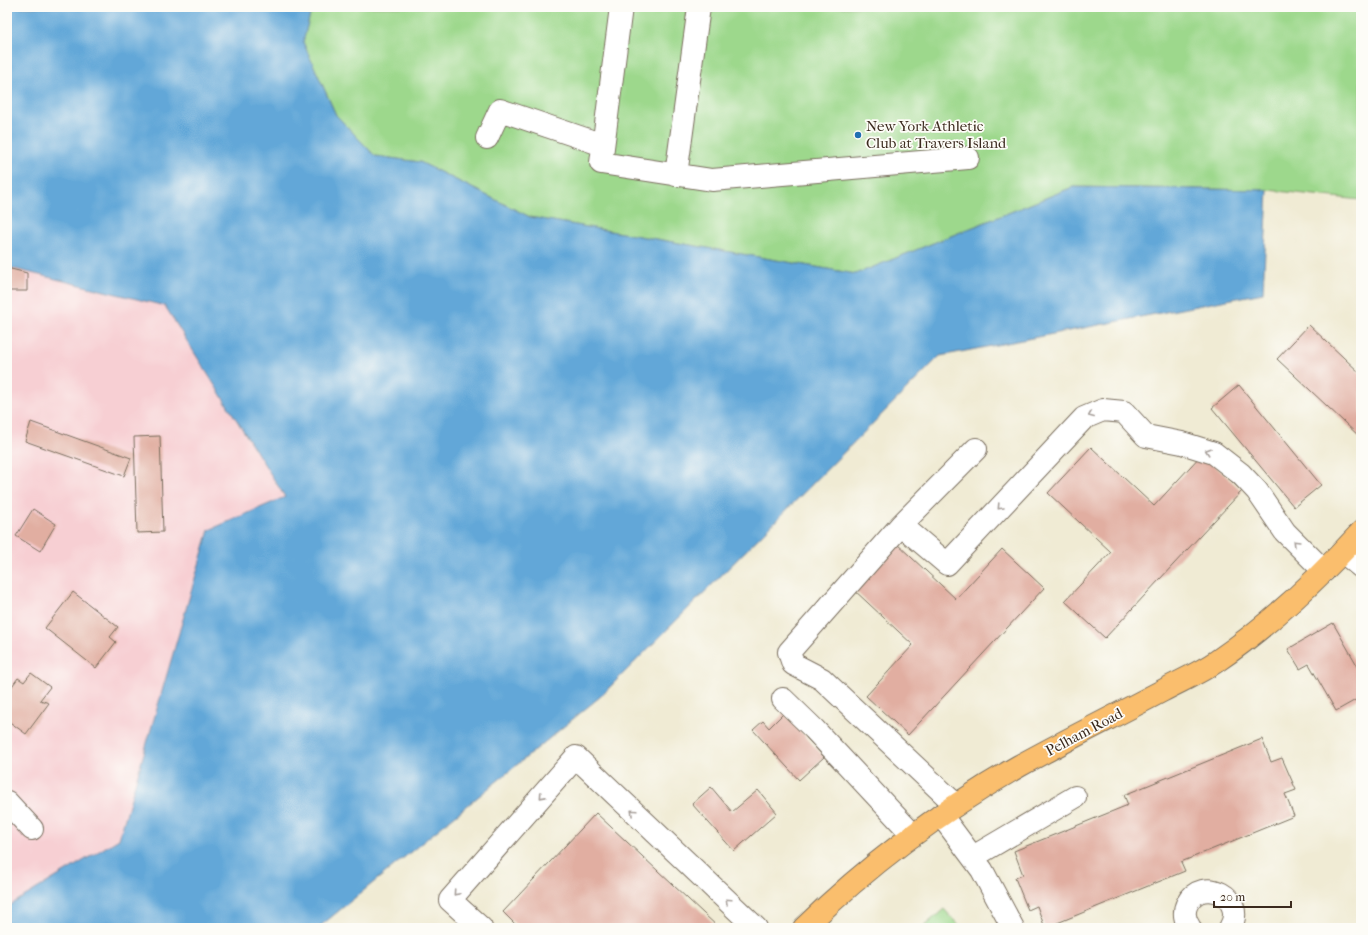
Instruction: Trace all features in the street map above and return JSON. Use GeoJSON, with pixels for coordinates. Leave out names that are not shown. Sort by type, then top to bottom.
{"type":"FeatureCollection","features":[{"type":"Feature","properties":{"kind":"main road","name":"Pelham Road"},"geometry":{"type":"LineString","coordinates":[[804,928],[820,912],[885,856],[948,810],[1018,766],[1215,663],[1276,617],[1343,552],[1361,532]]}},
{"type":"Feature","properties":{"kind":"lane"},"geometry":{"type":"LineString","coordinates":[[621,7],[601,163],[712,180],[968,158]]}},
{"type":"Feature","properties":{"kind":"lane"},"geometry":{"type":"LineString","coordinates":[[676,174],[699,7]]}},
{"type":"Feature","properties":{"kind":"lane"},"geometry":{"type":"LineString","coordinates":[[487,138],[500,110],[603,145]]}},
{"type":"Feature","properties":{"kind":"lane"},"geometry":{"type":"LineString","coordinates":[[901,525],[947,564],[1084,418],[1103,410],[1124,412],[1146,436],[1182,443],[1214,453],[1241,474],[1257,491],[1285,532],[1324,571]]}},
{"type":"Feature","properties":{"kind":"lane"},"geometry":{"type":"LineString","coordinates":[[976,449],[901,525],[789,652],[793,664],[822,679],[948,810],[1013,928]]}},
{"type":"Feature","properties":{"kind":"lane"},"geometry":{"type":"LineString","coordinates":[[1343,552],[1361,568]]}},
{"type":"Feature","properties":{"kind":"lane"},"geometry":{"type":"LineString","coordinates":[[783,700],[814,729],[913,836]]}},
{"type":"Feature","properties":{"kind":"lane"},"geometry":{"type":"LineString","coordinates":[[481,928],[450,900],[576,757],[745,924]]}},
{"type":"Feature","properties":{"kind":"lane"},"geometry":{"type":"LineString","coordinates":[[973,857],[1075,797]]}},
{"type":"Feature","properties":{"kind":"lane"},"geometry":{"type":"LineString","coordinates":[[7,802],[32,829]]}},
{"type":"Feature","properties":{"kind":"lane"},"geometry":{"type":"LineString","coordinates":[[1184,926],[1186,908],[1189,901],[1202,891],[1209,890],[1224,894],[1233,907],[1233,923],[1230,928]]}},
{"type":"Feature","properties":{"kind":"shaded area"},"geometry":{"type":"Polygon","coordinates":[[[7,267],[165,306],[285,498],[209,530],[119,839],[7,907],[7,267]]]}},
{"type":"Feature","properties":{"kind":"green space","name":"New York Athletic Club at Travers Island"},"geometry":{"type":"Polygon","coordinates":[[[312,7],[1361,7],[1361,200],[1268,190],[1073,187],[856,274],[530,217],[420,162],[375,156],[336,115],[303,42],[312,7]]]}},
{"type":"Feature","properties":{"kind":"green space"},"geometry":{"type":"Polygon","coordinates":[[[944,909],[961,928],[922,928],[944,909]]]}},
{"type":"Feature","properties":{"kind":"water"},"geometry":{"type":"Polygon","coordinates":[[[7,7],[312,7],[303,42],[336,115],[375,156],[420,162],[530,217],[856,274],[1073,187],[1268,190],[1263,293],[940,356],[601,696],[318,928],[7,928],[7,907],[119,839],[209,530],[285,497],[165,306],[7,267],[7,7]]]}},
{"type":"Feature","properties":{"kind":"building"},"geometry":{"type":"Polygon","coordinates":[[[7,268],[27,273],[27,291],[7,291],[7,268]]]}},
{"type":"Feature","properties":{"kind":"building"},"geometry":{"type":"Polygon","coordinates":[[[1309,325],[1361,374],[1361,438],[1277,359],[1309,325]]]}},
{"type":"Feature","properties":{"kind":"building"},"geometry":{"type":"Polygon","coordinates":[[[1239,385],[1321,485],[1294,507],[1212,408],[1239,385]]]}},
{"type":"Feature","properties":{"kind":"building"},"geometry":{"type":"Polygon","coordinates":[[[31,422],[131,458],[124,476],[25,441],[31,422]]]}},
{"type":"Feature","properties":{"kind":"building"},"geometry":{"type":"Polygon","coordinates":[[[160,436],[163,532],[137,533],[134,437],[160,436]]]}},
{"type":"Feature","properties":{"kind":"building"},"geometry":{"type":"Polygon","coordinates":[[[1091,447],[1154,506],[1202,454],[1242,491],[1105,638],[1065,601],[1111,552],[1048,493],[1091,447]]]}},
{"type":"Feature","properties":{"kind":"building"},"geometry":{"type":"Polygon","coordinates":[[[33,509],[56,524],[40,551],[16,536],[33,509]]]}},
{"type":"Feature","properties":{"kind":"building"},"geometry":{"type":"Polygon","coordinates":[[[896,543],[956,599],[1002,549],[1044,588],[908,735],[866,696],[913,645],[853,589],[896,543]]]}},
{"type":"Feature","properties":{"kind":"building"},"geometry":{"type":"Polygon","coordinates":[[[73,592],[118,627],[110,637],[116,642],[96,668],[45,628],[73,592]]]}},
{"type":"Feature","properties":{"kind":"building"},"geometry":{"type":"Polygon","coordinates":[[[1333,623],[1361,672],[1361,697],[1336,711],[1309,664],[1300,669],[1288,649],[1333,623]]]}},
{"type":"Feature","properties":{"kind":"building"},"geometry":{"type":"Polygon","coordinates":[[[31,673],[50,687],[40,700],[49,703],[26,734],[7,720],[7,693],[18,678],[24,682],[31,673]]]}},
{"type":"Feature","properties":{"kind":"building"},"geometry":{"type":"Polygon","coordinates":[[[784,713],[824,757],[799,780],[753,730],[763,721],[769,728],[784,713]]]}},
{"type":"Feature","properties":{"kind":"building"},"geometry":{"type":"Polygon","coordinates":[[[1262,739],[1271,762],[1282,758],[1296,790],[1285,794],[1294,816],[1181,862],[1185,871],[1045,928],[1037,906],[1028,910],[1015,878],[1023,875],[1014,851],[1128,805],[1124,795],[1262,739]]]}},
{"type":"Feature","properties":{"kind":"building"},"geometry":{"type":"Polygon","coordinates":[[[711,787],[732,812],[758,790],[777,813],[734,851],[692,804],[711,787]]]}},
{"type":"Feature","properties":{"kind":"building"},"geometry":{"type":"Polygon","coordinates":[[[596,813],[719,928],[519,928],[503,912],[596,813]]]}},
{"type":"Feature","properties":{"kind":"place","name":"New York Athletic Club at Travers Island"},"geometry":{"type":"Point","coordinates":[858,135]}}]}
